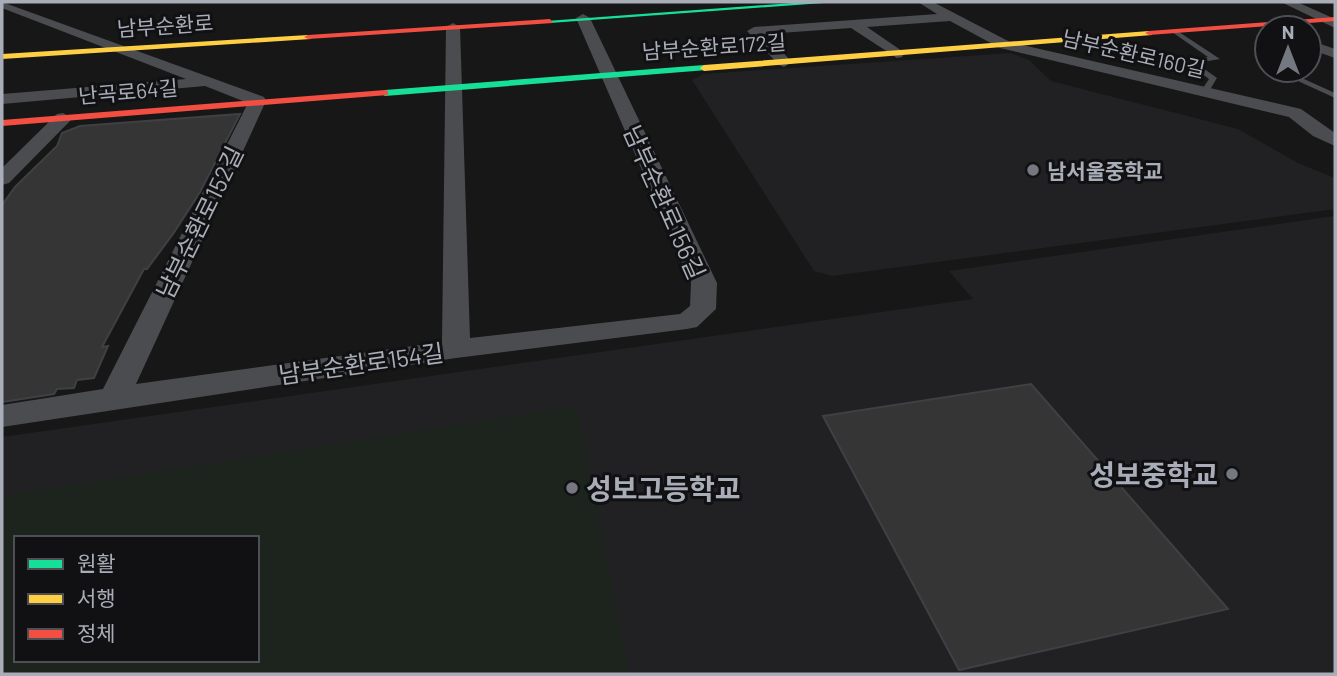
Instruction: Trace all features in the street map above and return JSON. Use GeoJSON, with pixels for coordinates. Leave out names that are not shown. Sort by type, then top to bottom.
{"type":"FeatureCollection","features":[{"type":"Feature","properties":{"kind":"main road","name":"남부순환로"},"geometry":{"type":"LineString","coordinates":[[2,45],[668,2]]}},
{"type":"Feature","properties":{"kind":"main road","name":"남부순환로"},"geometry":{"type":"LineString","coordinates":[[2,57],[834,2]]}},
{"type":"Feature","properties":{"kind":"main road","name":"남부순환로172길"},"geometry":{"type":"LineString","coordinates":[[258,102],[1253,27]]}},
{"type":"Feature","properties":{"kind":"main road","name":"난곡로64길"},"geometry":{"type":"LineString","coordinates":[[2,123],[258,102]]}},
{"type":"Feature","properties":{"kind":"street","name":"남부순환로160길"},"geometry":{"type":"LineString","coordinates":[[924,2],[1005,45],[1295,113],[1335,140]]}},
{"type":"Feature","properties":{"kind":"street"},"geometry":{"type":"LineString","coordinates":[[1287,2],[1331,21]]}},
{"type":"Feature","properties":{"kind":"street"},"geometry":{"type":"LineString","coordinates":[[2,4],[258,102]]}},
{"type":"Feature","properties":{"kind":"street"},"geometry":{"type":"LineString","coordinates":[[784,62],[754,31],[953,17]]}},
{"type":"Feature","properties":{"kind":"street","name":"남부순환로156길"},"geometry":{"type":"LineString","coordinates":[[456,349],[687,321],[703,309],[704,283],[607,76],[583,18]]}},
{"type":"Feature","properties":{"kind":"street"},"geometry":{"type":"LineString","coordinates":[[854,24],[897,54]]}},
{"type":"Feature","properties":{"kind":"street","name":"남부순환로154길"},"geometry":{"type":"LineString","coordinates":[[114,398],[456,349],[453,27]]}},
{"type":"Feature","properties":{"kind":"street"},"geometry":{"type":"LineString","coordinates":[[2,99],[208,83]]}},
{"type":"Feature","properties":{"kind":"street","name":"남부순환로152길"},"geometry":{"type":"LineString","coordinates":[[114,398],[258,102]]}},
{"type":"Feature","properties":{"kind":"street"},"geometry":{"type":"LineString","coordinates":[[2,179],[63,118]]}},
{"type":"Feature","properties":{"kind":"street"},"geometry":{"type":"LineString","coordinates":[[2,416],[114,398]]}},
{"type":"Feature","properties":{"kind":"lane"},"geometry":{"type":"LineString","coordinates":[[1174,31],[1216,59],[1189,61],[1213,78],[1205,91]]}},
{"type":"Feature","properties":{"kind":"lane"},"geometry":{"type":"LineString","coordinates":[[1309,84],[1335,96]]}},
{"type":"Feature","properties":{"kind":"shaded area","name":"남서울중학교"},"geometry":{"type":"Polygon","coordinates":[[[1011,53],[1029,60],[1051,81],[1238,129],[1298,163],[1335,178],[1335,209],[832,276],[814,271],[692,80],[703,74],[1011,53]]]}},
{"type":"Feature","properties":{"kind":"shaded area","name":"성보고등학교"},"geometry":{"type":"Polygon","coordinates":[[[1335,216],[1335,674],[2,674],[2,437],[973,299],[949,271],[1335,216]]]}},
{"type":"Feature","properties":{"kind":"shaded area"},"geometry":{"type":"Polygon","coordinates":[[[577,406],[629,674],[2,674],[2,496],[577,406]]]}},
{"type":"Feature","properties":{"kind":"building"},"geometry":{"type":"Polygon","coordinates":[[[240,114],[199,194],[173,234],[147,269],[144,269],[102,347],[108,346],[94,378],[77,380],[74,388],[57,389],[54,394],[2,402],[2,205],[15,187],[57,146],[62,133],[80,126],[240,114]]]}},
{"type":"Feature","properties":{"kind":"building"},"geometry":{"type":"Polygon","coordinates":[[[1031,384],[1228,609],[959,670],[823,416],[1031,384]]]}},
{"type":"Feature","properties":{"kind":"traffic: fast"},"geometry":{"type":"LineString","coordinates":[[550,21],[834,2]]}},
{"type":"Feature","properties":{"kind":"traffic: fast"},"geometry":{"type":"LineString","coordinates":[[385,93],[704,68]]}},
{"type":"Feature","properties":{"kind":"traffic: slow"},"geometry":{"type":"LineString","coordinates":[[704,68],[1149,33]]}},
{"type":"Feature","properties":{"kind":"traffic: slow"},"geometry":{"type":"LineString","coordinates":[[2,57],[308,37]]}},
{"type":"Feature","properties":{"kind":"traffic: jam"},"geometry":{"type":"LineString","coordinates":[[1149,33],[1335,19]]}},
{"type":"Feature","properties":{"kind":"traffic: jam"},"geometry":{"type":"LineString","coordinates":[[308,37],[550,21]]}},
{"type":"Feature","properties":{"kind":"traffic: jam"},"geometry":{"type":"LineString","coordinates":[[2,123],[385,93]]}},
{"type":"Feature","properties":{"kind":"place","name":"남서울중학교"},"geometry":{"type":"Point","coordinates":[1033,170]}},
{"type":"Feature","properties":{"kind":"place","name":"성보중학교"},"geometry":{"type":"Point","coordinates":[1232,474]}},
{"type":"Feature","properties":{"kind":"place","name":"성보고등학교"},"geometry":{"type":"Point","coordinates":[572,488]}}]}
